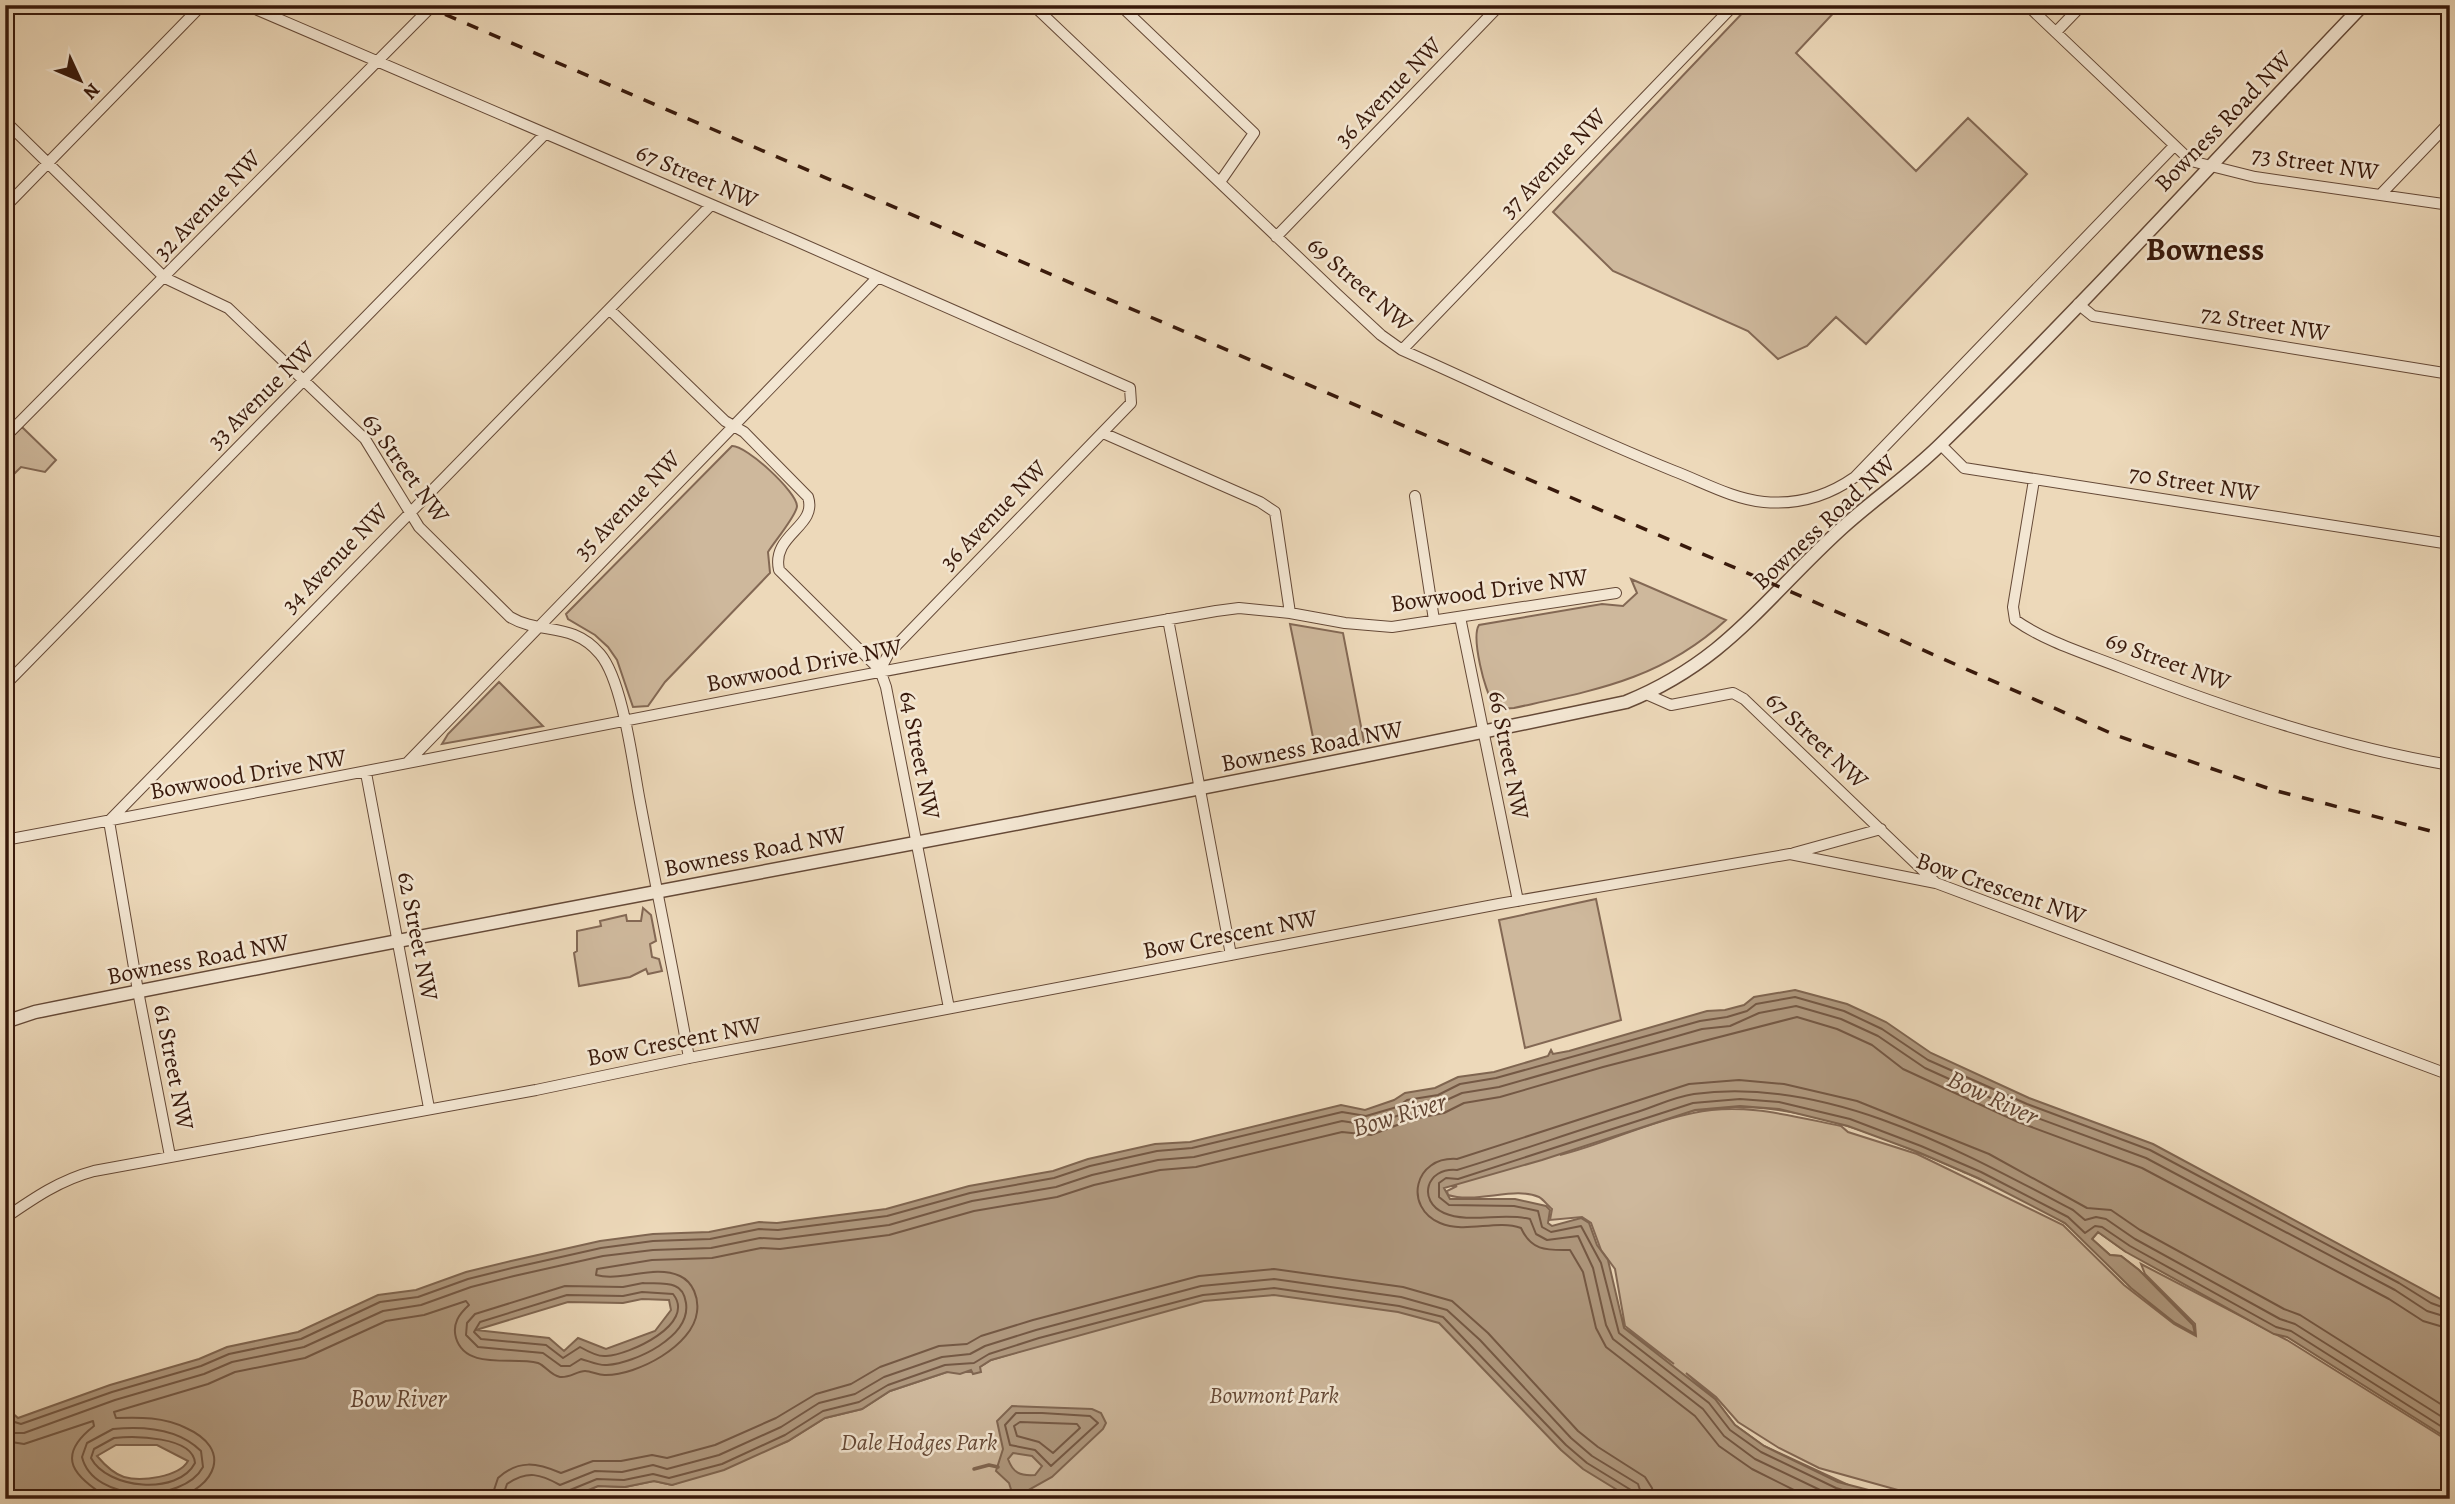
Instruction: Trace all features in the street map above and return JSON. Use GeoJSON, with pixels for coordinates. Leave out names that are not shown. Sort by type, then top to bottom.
{"type":"FeatureCollection","features":[{"type":"Feature","properties":{"kind":"street"},"geometry":{"type":"LineString","coordinates":[[5,207],[202,5]]}},
{"type":"Feature","properties":{"kind":"street","name":"67 Street NW"},"geometry":{"type":"LineString","coordinates":[[246,5],[1130,388]]}},
{"type":"Feature","properties":{"kind":"street","name":"32 Avenue NW"},"geometry":{"type":"LineString","coordinates":[[9,433],[433,5]]}},
{"type":"Feature","properties":{"kind":"street","name":"69 Street NW"},"geometry":{"type":"LineString","coordinates":[[1033,5],[1276,237],[1381,335],[1402,350],[1641,457],[1739,497],[1774,503],[1810,498]]}},
{"type":"Feature","properties":{"kind":"street"},"geometry":{"type":"LineString","coordinates":[[1120,5],[1254,133],[1220,182]]}},
{"type":"Feature","properties":{"kind":"street","name":"36 Avenue NW"},"geometry":{"type":"LineString","coordinates":[[1276,237],[1500,5]]}},
{"type":"Feature","properties":{"kind":"street","name":"37 Avenue NW"},"geometry":{"type":"LineString","coordinates":[[1402,350],[1734,5]]}},
{"type":"Feature","properties":{"kind":"street","name":"73 Street NW"},"geometry":{"type":"LineString","coordinates":[[2027,5],[2173,147],[2191,161],[2255,177],[2382,193],[2450,205]]}},
{"type":"Feature","properties":{"kind":"street"},"geometry":{"type":"LineString","coordinates":[[2056,33],[2082,5]]}},
{"type":"Feature","properties":{"kind":"street","name":"Bowness Road NW"},"geometry":{"type":"LineString","coordinates":[[5,1022],[35,1012],[138,991],[916,841],[1200,790],[1626,702],[1646,694],[1683,675],[1733,638],[1844,526],[1941,445],[2362,5]]}},
{"type":"Feature","properties":{"kind":"street","name":"63 Street NW"},"geometry":{"type":"LineString","coordinates":[[5,121],[165,278],[228,308],[365,439],[412,510],[419,527],[510,617],[522,624],[562,629],[599,653],[609,667],[624,723],[689,1058]]}},
{"type":"Feature","properties":{"kind":"street"},"geometry":{"type":"LineString","coordinates":[[2382,193],[2450,122]]}},
{"type":"Feature","properties":{"kind":"street","name":"33 Avenue NW"},"geometry":{"type":"LineString","coordinates":[[5,685],[545,134]]}},
{"type":"Feature","properties":{"kind":"street","name":"Bowness Road NW"},"geometry":{"type":"LineString","coordinates":[[1810,498],[1834,490],[1864,469],[2173,147]]}},
{"type":"Feature","properties":{"kind":"street","name":"34 Avenue NW"},"geometry":{"type":"LineString","coordinates":[[109,821],[412,510],[611,311],[710,206]]}},
{"type":"Feature","properties":{"kind":"street","name":"35 Avenue NW"},"geometry":{"type":"LineString","coordinates":[[407,762],[878,277]]}},
{"type":"Feature","properties":{"kind":"street","name":"72 Street NW"},"geometry":{"type":"LineString","coordinates":[[2078,304],[2092,316],[2450,374]]}},
{"type":"Feature","properties":{"kind":"street","name":"64 Street NW"},"geometry":{"type":"LineString","coordinates":[[611,311],[733,426],[744,432],[805,492],[810,501],[808,516],[780,547],[779,570],[880,670],[886,687],[949,1008]]}},
{"type":"Feature","properties":{"kind":"street","name":"36 Avenue NW"},"geometry":{"type":"LineString","coordinates":[[880,670],[888,653],[1131,403],[1130,388]]}},
{"type":"Feature","properties":{"kind":"street"},"geometry":{"type":"LineString","coordinates":[[1103,433],[1260,502],[1275,512],[1290,613]]}},
{"type":"Feature","properties":{"kind":"street","name":"70 Street NW"},"geometry":{"type":"LineString","coordinates":[[1941,445],[1964,468],[2450,544]]}},
{"type":"Feature","properties":{"kind":"street","name":"69 Street NW"},"geometry":{"type":"LineString","coordinates":[[2034,480],[2013,607],[2015,620],[2087,654],[2190,693],[2301,729],[2403,757],[2450,765]]}},
{"type":"Feature","properties":{"kind":"street"},"geometry":{"type":"LineString","coordinates":[[1415,496],[1434,621]]}},
{"type":"Feature","properties":{"kind":"street","name":"Bowwood Drive NW"},"geometry":{"type":"LineString","coordinates":[[5,840],[624,723],[880,670],[1239,608],[1392,627],[1616,593]]}},
{"type":"Feature","properties":{"kind":"street","name":"66 Street NW"},"geometry":{"type":"LineString","coordinates":[[1460,617],[1518,901]]}},
{"type":"Feature","properties":{"kind":"street"},"geometry":{"type":"LineString","coordinates":[[1168,619],[1231,955]]}},
{"type":"Feature","properties":{"kind":"street","name":"67 Street NW"},"geometry":{"type":"LineString","coordinates":[[1646,694],[1671,705],[1733,693],[1744,699],[1936,883]]}},
{"type":"Feature","properties":{"kind":"street","name":"62 Street NW"},"geometry":{"type":"LineString","coordinates":[[366,773],[429,1108]]}},
{"type":"Feature","properties":{"kind":"street","name":"61 Street NW"},"geometry":{"type":"LineString","coordinates":[[109,821],[170,1156]]}},
{"type":"Feature","properties":{"kind":"street"},"geometry":{"type":"LineString","coordinates":[[1790,854],[1881,830]]}},
{"type":"Feature","properties":{"kind":"street","name":"Bow Crescent NW"},"geometry":{"type":"LineString","coordinates":[[5,1218],[48,1189],[72,1177],[170,1156],[536,1090],[689,1058],[1518,901],[1790,854],[1936,883],[2450,1075]]}},
{"type":"Feature","properties":{"kind":"green space"},"geometry":{"type":"Polygon","coordinates":[[[1750,5],[1841,5],[1796,53],[1916,171],[1968,118],[2027,174],[1866,344],[1836,317],[1807,346],[1778,359],[1748,331],[1613,271],[1553,212],[1750,5]]]}},
{"type":"Feature","properties":{"kind":"green space"},"geometry":{"type":"Polygon","coordinates":[[[22,427],[56,460],[45,472],[21,467],[5,483],[5,443],[22,427]]]}},
{"type":"Feature","properties":{"kind":"green space"},"geometry":{"type":"Polygon","coordinates":[[[732,446],[759,461],[780,481],[795,499],[796,510],[768,552],[770,573],[665,682],[648,706],[633,707],[617,660],[608,647],[595,635],[568,619],[566,614],[732,446]]]}},
{"type":"Feature","properties":{"kind":"green space"},"geometry":{"type":"Polygon","coordinates":[[[1631,579],[1726,620],[1677,656],[1627,679],[1514,708],[1503,708],[1493,702],[1480,665],[1477,641],[1479,625],[1602,604],[1623,606],[1637,593],[1631,579]]]}},
{"type":"Feature","properties":{"kind":"green space"},"geometry":{"type":"Polygon","coordinates":[[[1290,624],[1343,633],[1364,742],[1316,752],[1290,624]]]}},
{"type":"Feature","properties":{"kind":"green space"},"geometry":{"type":"Polygon","coordinates":[[[499,682],[543,726],[442,744],[448,734],[499,682]]]}},
{"type":"Feature","properties":{"kind":"green space"},"geometry":{"type":"Polygon","coordinates":[[[1596,899],[1621,1020],[1525,1048],[1499,920],[1596,899]]]}},
{"type":"Feature","properties":{"kind":"green space"},"geometry":{"type":"Polygon","coordinates":[[[643,908],[651,915],[656,941],[650,944],[652,957],[659,959],[662,971],[648,974],[646,969],[630,977],[579,986],[574,953],[577,951],[577,931],[601,926],[600,921],[626,915],[627,921],[641,921],[643,908]]]}},
{"type":"Feature","properties":{"kind":"green space"},"geometry":{"type":"Polygon","coordinates":[[[1759,1054],[2088,1214],[2126,1252],[2098,1232],[2092,1239],[2110,1255],[2121,1256],[2139,1270],[2193,1325],[2195,1334],[2143,1297],[2082,1238],[2056,1217],[1926,1156],[1830,1121],[1763,1108],[1696,1110],[1589,1143],[1560,1155],[1676,1117],[1730,1109],[1767,1112],[1841,1126],[1848,1132],[1917,1154],[2063,1225],[2124,1285],[2174,1324],[2196,1336],[2195,1324],[2145,1274],[2141,1264],[2287,1340],[2450,1442],[2450,1499],[1930,1499],[1819,1468],[1779,1448],[1738,1422],[1716,1397],[1686,1373],[1715,1399],[1735,1425],[1764,1446],[1855,1488],[1861,1499],[1603,1410],[1621,1316],[1624,1328],[1674,1364],[1625,1326],[1615,1269],[1601,1250],[1591,1223],[1582,1217],[1550,1220],[1552,1209],[1541,1198],[1529,1194],[1459,1197],[1448,1195],[1447,1191],[1457,1186],[1439,1186],[1759,1054]]]}},
{"type":"Feature","properties":{"kind":"green space","name":"Bowmont Park"},"geometry":{"type":"Polygon","coordinates":[[[1317,1213],[1660,1499],[567,1499],[598,1486],[625,1487],[654,1481],[672,1485],[788,1441],[825,1418],[862,1409],[890,1391],[947,1372],[980,1372],[980,1367],[991,1360],[1041,1345],[1317,1213]]]}},
{"type":"Feature","properties":{"kind":"water","name":"Bow River"},"geometry":{"type":"Polygon","coordinates":[[[1795,990],[1847,1004],[1886,1022],[1931,1053],[2029,1098],[2153,1144],[2450,1304],[2450,1440],[2287,1337],[2274,1334],[2126,1252],[2098,1232],[2092,1239],[2110,1255],[2121,1256],[2139,1270],[2193,1325],[2195,1334],[2175,1323],[2131,1288],[2065,1223],[1978,1178],[1848,1126],[1779,1109],[1740,1106],[1695,1110],[1542,1160],[1444,1188],[1450,1199],[1515,1199],[1546,1206],[1550,1210],[1548,1223],[1552,1226],[1581,1218],[1589,1223],[1597,1245],[1608,1260],[1624,1328],[1715,1399],[1735,1425],[1764,1446],[1838,1482],[1903,1499],[1632,1499],[1583,1469],[1561,1450],[1439,1323],[1398,1312],[1274,1295],[1204,1301],[991,1360],[980,1367],[981,1372],[947,1372],[890,1391],[862,1409],[825,1418],[788,1441],[724,1470],[672,1485],[654,1481],[625,1487],[598,1486],[567,1499],[555,1499],[529,1490],[516,1499],[5,1499],[5,1413],[10,1411],[18,1418],[110,1385],[199,1359],[227,1347],[298,1332],[378,1295],[416,1290],[466,1272],[600,1241],[653,1234],[709,1232],[759,1222],[777,1223],[886,1209],[969,1186],[1053,1171],[1088,1159],[1155,1144],[1190,1142],[1341,1105],[1365,1110],[1394,1100],[1405,1093],[1435,1088],[1458,1077],[1494,1072],[1548,1056],[1551,1050],[1553,1054],[1569,1051],[1707,1011],[1744,1005],[1754,997],[1795,990]],[[642,1299],[623,1303],[568,1302],[476,1330],[549,1338],[564,1351],[578,1338],[606,1349],[655,1331],[671,1310],[669,1300],[642,1299]],[[116,1445],[97,1456],[124,1477],[159,1477],[177,1471],[188,1461],[157,1445],[116,1445]]]}},
{"type":"Feature","properties":{"kind":"water"},"geometry":{"type":"Polygon","coordinates":[[[1012,1406],[1092,1409],[1101,1413],[1106,1423],[1103,1429],[1052,1477],[1023,1493],[1023,1497],[1014,1499],[1009,1483],[996,1471],[1003,1449],[997,1421],[1012,1406]],[[1013,1453],[1008,1459],[1018,1473],[1035,1475],[1042,1466],[1032,1456],[1013,1453]]]}},
{"type":"Feature","properties":{"kind":"waterway"},"geometry":{"type":"LineString","coordinates":[[974,1469],[989,1465],[998,1467]]}},
{"type":"Feature","properties":{"kind":"railway"},"geometry":{"type":"LineString","coordinates":[[423,5],[1810,600],[2115,735],[2273,790],[2450,836]]}},
{"type":"Feature","properties":{"kind":"district","name":"Bowness"},"geometry":{"type":"Point","coordinates":[2205,249]}},
{"type":"Feature","properties":{"kind":"park label","name":"Dale Hodges Park"},"geometry":{"type":"Point","coordinates":[919,1442]}}]}
